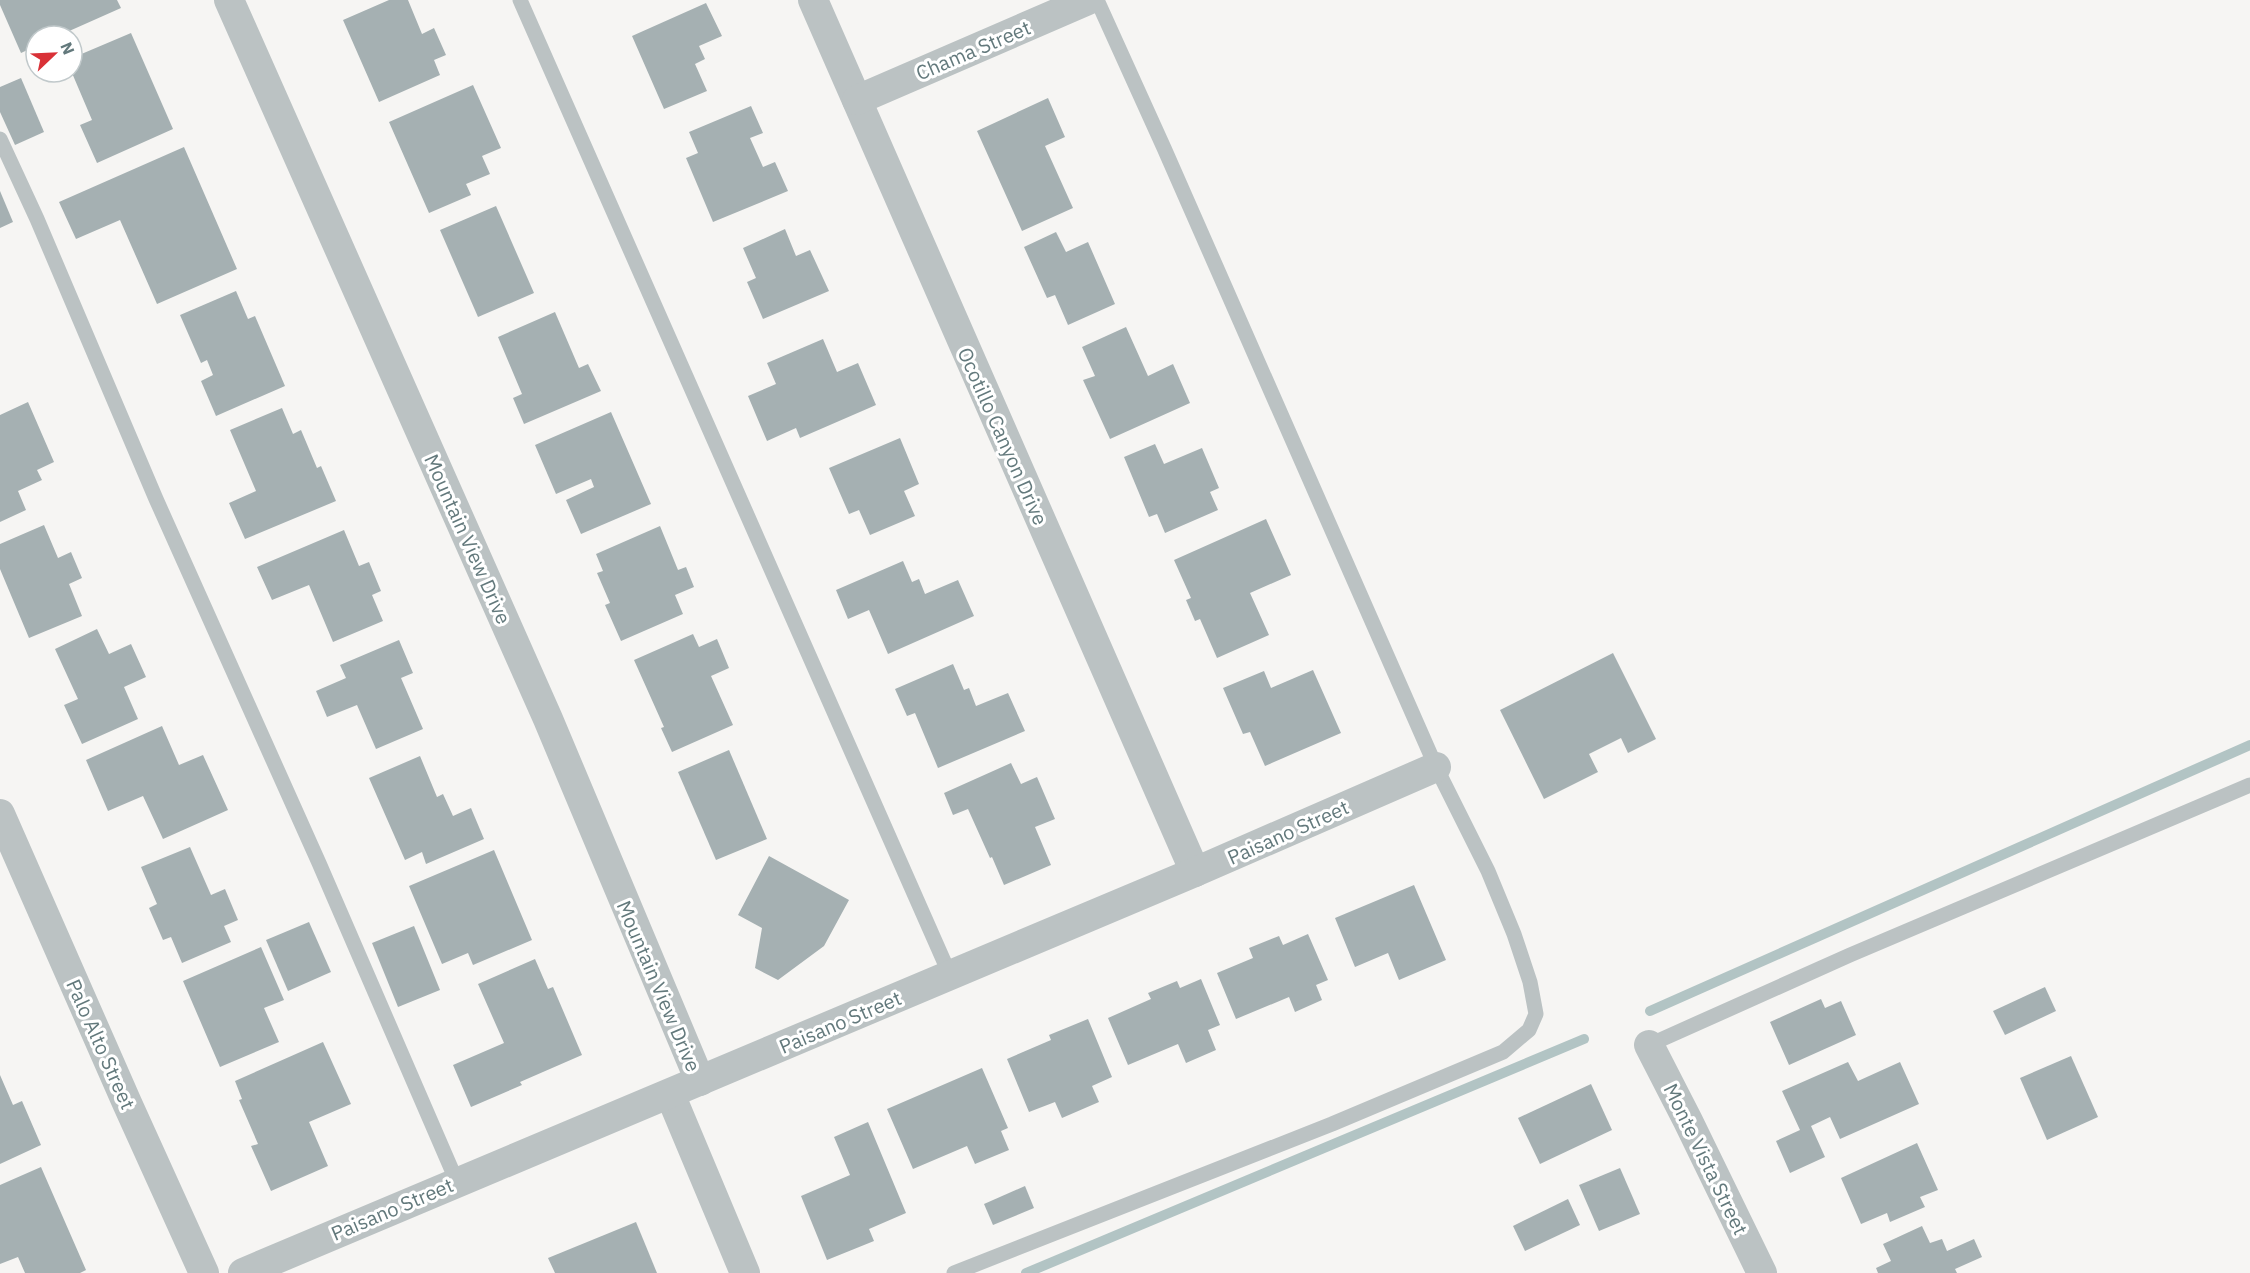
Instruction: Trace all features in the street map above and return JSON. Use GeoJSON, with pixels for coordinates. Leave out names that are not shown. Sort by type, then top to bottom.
{"type":"FeatureCollection","features":[{"type":"Feature","properties":{"kind":"street","name":"Mountain View Drive"},"geometry":{"type":"LineString","coordinates":[[229,0],[548,719],[700,1081]]}},
{"type":"Feature","properties":{"kind":"street","name":"Ocotillo Canyon Drive"},"geometry":{"type":"LineString","coordinates":[[813,0],[1195,873]]}},
{"type":"Feature","properties":{"kind":"street","name":"Chama Street"},"geometry":{"type":"LineString","coordinates":[[857,100],[1089,0]]}},
{"type":"Feature","properties":{"kind":"street","name":"Paisano Street"},"geometry":{"type":"LineString","coordinates":[[243,1273],[1195,873],[1436,767]]}},
{"type":"Feature","properties":{"kind":"street","name":"Palo Alto Street"},"geometry":{"type":"LineString","coordinates":[[0,814],[204,1273]]}},
{"type":"Feature","properties":{"kind":"street","name":"Monte Vista Street"},"geometry":{"type":"LineString","coordinates":[[1649,1045],[1762,1273]]}},
{"type":"Feature","properties":{"kind":"street","name":"Mountain View Drive"},"geometry":{"type":"LineString","coordinates":[[670,1094],[746,1273]]}},
{"type":"Feature","properties":{"kind":"lane"},"geometry":{"type":"LineString","coordinates":[[520,0],[950,975]]}},
{"type":"Feature","properties":{"kind":"lane"},"geometry":{"type":"LineString","coordinates":[[954,1273],[1503,1052],[1529,1030],[1536,1014],[1530,982],[1514,934],[1488,871],[1436,767],[1164,147],[1097,0]]}},
{"type":"Feature","properties":{"kind":"lane"},"geometry":{"type":"LineString","coordinates":[[0,139],[38,219],[156,499],[319,862],[457,1182]]}},
{"type":"Feature","properties":{"kind":"lane"},"geometry":{"type":"LineString","coordinates":[[1649,1045],[1850,955],[2250,785]]}},
{"type":"Feature","properties":{"kind":"building"},"geometry":{"type":"Polygon","coordinates":[[[0,0],[117,0],[121,8],[84,24],[24,24],[24,52],[21,53],[0,5],[0,0]]]}},
{"type":"Feature","properties":{"kind":"building"},"geometry":{"type":"Polygon","coordinates":[[[389,0],[408,0],[422,34],[434,28],[446,55],[434,60],[440,75],[379,102],[343,20],[389,0]]]}},
{"type":"Feature","properties":{"kind":"building"},"geometry":{"type":"Polygon","coordinates":[[[706,3],[722,36],[699,46],[705,59],[695,64],[707,91],[664,109],[632,36],[706,3]]]}},
{"type":"Feature","properties":{"kind":"building"},"geometry":{"type":"Polygon","coordinates":[[[131,33],[173,129],[97,163],[80,125],[92,120],[77,84],[84,84],[84,53],[131,33]]]}},
{"type":"Feature","properties":{"kind":"building"},"geometry":{"type":"Polygon","coordinates":[[[21,78],[44,132],[15,145],[0,112],[0,87],[21,78]]]}},
{"type":"Feature","properties":{"kind":"building"},"geometry":{"type":"Polygon","coordinates":[[[473,85],[501,148],[482,156],[490,174],[466,184],[471,195],[429,213],[389,122],[473,85]]]}},
{"type":"Feature","properties":{"kind":"building"},"geometry":{"type":"Polygon","coordinates":[[[1048,98],[1065,137],[1045,146],[1073,208],[1022,231],[977,131],[1048,98]]]}},
{"type":"Feature","properties":{"kind":"building"},"geometry":{"type":"Polygon","coordinates":[[[751,106],[763,133],[750,138],[763,167],[775,162],[788,191],[713,222],[686,158],[698,153],[689,132],[751,106]]]}},
{"type":"Feature","properties":{"kind":"building"},"geometry":{"type":"Polygon","coordinates":[[[184,147],[237,269],[157,304],[120,220],[76,239],[59,202],[184,147]]]}},
{"type":"Feature","properties":{"kind":"building"},"geometry":{"type":"Polygon","coordinates":[[[0,191],[13,222],[0,228],[0,191]]]}},
{"type":"Feature","properties":{"kind":"building"},"geometry":{"type":"Polygon","coordinates":[[[496,206],[534,293],[478,317],[440,230],[496,206]]]}},
{"type":"Feature","properties":{"kind":"building"},"geometry":{"type":"Polygon","coordinates":[[[785,229],[796,256],[810,250],[829,291],[763,319],[747,282],[756,278],[743,248],[785,229]]]}},
{"type":"Feature","properties":{"kind":"building"},"geometry":{"type":"Polygon","coordinates":[[[1056,232],[1066,252],[1088,242],[1115,304],[1068,325],[1055,295],[1047,298],[1024,247],[1056,232]]]}},
{"type":"Feature","properties":{"kind":"building"},"geometry":{"type":"Polygon","coordinates":[[[236,291],[248,319],[255,316],[285,386],[216,416],[201,381],[213,375],[207,360],[201,363],[180,315],[236,291]]]}},
{"type":"Feature","properties":{"kind":"building"},"geometry":{"type":"Polygon","coordinates":[[[555,312],[579,368],[588,364],[601,391],[524,424],[513,398],[522,394],[498,337],[555,312]]]}},
{"type":"Feature","properties":{"kind":"building"},"geometry":{"type":"Polygon","coordinates":[[[1126,327],[1148,376],[1173,364],[1190,403],[1110,439],[1083,380],[1095,376],[1082,347],[1126,327]]]}},
{"type":"Feature","properties":{"kind":"building"},"geometry":{"type":"Polygon","coordinates":[[[823,339],[837,372],[858,363],[876,405],[800,438],[796,428],[767,441],[748,396],[776,384],[767,363],[823,339]]]}},
{"type":"Feature","properties":{"kind":"building"},"geometry":{"type":"Polygon","coordinates":[[[28,402],[54,462],[37,470],[42,480],[18,491],[26,510],[0,522],[0,415],[28,402]]]}},
{"type":"Feature","properties":{"kind":"building"},"geometry":{"type":"Polygon","coordinates":[[[282,408],[293,434],[301,430],[317,468],[321,466],[336,501],[245,539],[229,503],[256,491],[230,430],[282,408]]]}},
{"type":"Feature","properties":{"kind":"building"},"geometry":{"type":"Polygon","coordinates":[[[611,412],[651,504],[581,534],[566,500],[594,487],[591,479],[556,494],[535,445],[611,412]]]}},
{"type":"Feature","properties":{"kind":"building"},"geometry":{"type":"Polygon","coordinates":[[[900,438],[919,484],[904,491],[915,516],[870,535],[859,510],[849,514],[829,468],[900,438]]]}},
{"type":"Feature","properties":{"kind":"building"},"geometry":{"type":"Polygon","coordinates":[[[1155,444],[1164,464],[1202,448],[1219,488],[1210,492],[1218,510],[1165,533],[1157,514],[1149,517],[1124,457],[1155,444]]]}},
{"type":"Feature","properties":{"kind":"building"},"geometry":{"type":"Polygon","coordinates":[[[1266,519],[1291,575],[1250,593],[1269,635],[1217,658],[1200,619],[1195,621],[1186,600],[1191,598],[1174,560],[1266,519]]]}},
{"type":"Feature","properties":{"kind":"building"},"geometry":{"type":"Polygon","coordinates":[[[44,525],[58,558],[71,552],[82,578],[69,584],[82,616],[29,638],[0,569],[0,544],[44,525]]]}},
{"type":"Feature","properties":{"kind":"building"},"geometry":{"type":"Polygon","coordinates":[[[660,526],[678,570],[686,567],[694,587],[675,595],[683,614],[621,641],[605,605],[610,603],[597,573],[603,571],[596,554],[660,526]]]}},
{"type":"Feature","properties":{"kind":"building"},"geometry":{"type":"Polygon","coordinates":[[[344,530],[359,566],[369,562],[381,591],[372,595],[383,621],[333,642],[309,585],[272,600],[257,567],[344,530]]]}},
{"type":"Feature","properties":{"kind":"building"},"geometry":{"type":"Polygon","coordinates":[[[903,561],[912,582],[919,579],[925,594],[958,580],[974,616],[888,654],[869,610],[848,619],[836,590],[903,561]]]}},
{"type":"Feature","properties":{"kind":"building"},"geometry":{"type":"Polygon","coordinates":[[[97,629],[109,654],[131,644],[146,677],[124,687],[138,719],[82,744],[64,705],[78,699],[55,649],[97,629]]]}},
{"type":"Feature","properties":{"kind":"building"},"geometry":{"type":"Polygon","coordinates":[[[693,634],[699,647],[717,639],[729,668],[711,676],[733,725],[672,752],[661,728],[664,727],[634,660],[693,634]]]}},
{"type":"Feature","properties":{"kind":"building"},"geometry":{"type":"Polygon","coordinates":[[[399,640],[413,673],[401,678],[423,729],[376,749],[357,705],[327,717],[316,691],[346,678],[340,665],[399,640]]]}},
{"type":"Feature","properties":{"kind":"building"},"geometry":{"type":"Polygon","coordinates":[[[1613,653],[1656,739],[1628,753],[1621,738],[1589,754],[1598,772],[1544,799],[1500,710],[1613,653]]]}},
{"type":"Feature","properties":{"kind":"building"},"geometry":{"type":"Polygon","coordinates":[[[953,664],[964,690],[969,688],[976,706],[1008,693],[1025,731],[938,768],[915,713],[907,716],[895,689],[953,664]]]}},
{"type":"Feature","properties":{"kind":"building"},"geometry":{"type":"Polygon","coordinates":[[[1313,670],[1341,733],[1265,766],[1250,732],[1243,734],[1223,688],[1264,671],[1271,688],[1313,670]]]}},
{"type":"Feature","properties":{"kind":"building"},"geometry":{"type":"Polygon","coordinates":[[[162,726],[179,765],[203,755],[228,810],[163,839],[143,796],[108,811],[86,760],[162,726]]]}},
{"type":"Feature","properties":{"kind":"building"},"geometry":{"type":"Polygon","coordinates":[[[729,750],[767,839],[716,860],[678,772],[729,750]]]}},
{"type":"Feature","properties":{"kind":"building"},"geometry":{"type":"Polygon","coordinates":[[[420,756],[437,797],[443,794],[453,816],[471,808],[484,839],[426,864],[422,852],[405,860],[369,778],[420,756]]]}},
{"type":"Feature","properties":{"kind":"building"},"geometry":{"type":"Polygon","coordinates":[[[1011,763],[1021,784],[1037,777],[1055,819],[1035,827],[1051,865],[1004,885],[968,809],[953,815],[944,793],[1011,763]]]}},
{"type":"Feature","properties":{"kind":"building"},"geometry":{"type":"Polygon","coordinates":[[[190,847],[211,895],[225,889],[238,920],[224,926],[231,942],[182,963],[171,937],[163,940],[149,908],[157,904],[141,867],[190,847]]]}},
{"type":"Feature","properties":{"kind":"building"},"geometry":{"type":"Polygon","coordinates":[[[494,850],[532,940],[473,965],[468,953],[442,964],[409,886],[494,850]]]}},
{"type":"Feature","properties":{"kind":"building"},"geometry":{"type":"Polygon","coordinates":[[[769,856],[849,900],[824,946],[778,980],[755,968],[762,928],[738,915],[769,856]]]}},
{"type":"Feature","properties":{"kind":"building"},"geometry":{"type":"Polygon","coordinates":[[[1414,885],[1446,960],[1399,980],[1388,953],[1355,967],[1335,918],[1414,885]]]}},
{"type":"Feature","properties":{"kind":"building"},"geometry":{"type":"Polygon","coordinates":[[[309,922],[331,972],[288,991],[266,940],[309,922]]]}},
{"type":"Feature","properties":{"kind":"building"},"geometry":{"type":"Polygon","coordinates":[[[414,926],[440,990],[398,1007],[372,943],[414,926]]]}},
{"type":"Feature","properties":{"kind":"building"},"geometry":{"type":"Polygon","coordinates":[[[1308,934],[1328,980],[1316,985],[1322,1000],[1295,1012],[1289,997],[1236,1019],[1217,973],[1253,958],[1249,948],[1279,936],[1283,945],[1308,934]]]}},
{"type":"Feature","properties":{"kind":"building"},"geometry":{"type":"Polygon","coordinates":[[[261,947],[284,1000],[264,1008],[279,1042],[220,1067],[183,981],[261,947]]]}},
{"type":"Feature","properties":{"kind":"building"},"geometry":{"type":"Polygon","coordinates":[[[535,959],[548,989],[553,987],[582,1055],[520,1082],[522,1085],[471,1107],[453,1065],[504,1043],[478,984],[535,959]]]}},
{"type":"Feature","properties":{"kind":"building"},"geometry":{"type":"Polygon","coordinates":[[[1201,979],[1220,1025],[1208,1030],[1216,1050],[1186,1063],[1178,1044],[1128,1065],[1108,1018],[1151,999],[1148,993],[1177,981],[1180,988],[1201,979]]]}},
{"type":"Feature","properties":{"kind":"building"},"geometry":{"type":"Polygon","coordinates":[[[2045,987],[2056,1011],[2005,1035],[1993,1011],[2045,987]]]}},
{"type":"Feature","properties":{"kind":"building"},"geometry":{"type":"Polygon","coordinates":[[[1821,999],[1825,1008],[1841,1001],[1856,1035],[1789,1065],[1770,1022],[1821,999]]]}},
{"type":"Feature","properties":{"kind":"building"},"geometry":{"type":"Polygon","coordinates":[[[1088,1019],[1112,1077],[1092,1086],[1099,1102],[1062,1118],[1055,1102],[1029,1112],[1007,1059],[1051,1040],[1049,1035],[1088,1019]]]}},
{"type":"Feature","properties":{"kind":"building"},"geometry":{"type":"Polygon","coordinates":[[[323,1042],[351,1104],[309,1122],[328,1166],[271,1191],[251,1146],[258,1144],[239,1100],[242,1099],[235,1081],[323,1042]]]}},
{"type":"Feature","properties":{"kind":"building"},"geometry":{"type":"Polygon","coordinates":[[[2071,1056],[2098,1117],[2047,1140],[2020,1078],[2071,1056]]]}},
{"type":"Feature","properties":{"kind":"building"},"geometry":{"type":"Polygon","coordinates":[[[1848,1062],[1858,1081],[1900,1062],[1919,1104],[1840,1139],[1830,1117],[1811,1126],[1825,1157],[1790,1173],[1776,1141],[1800,1130],[1782,1091],[1848,1062]]]}},
{"type":"Feature","properties":{"kind":"building"},"geometry":{"type":"Polygon","coordinates":[[[982,1068],[1008,1128],[1001,1131],[1009,1150],[975,1164],[967,1146],[913,1169],[887,1109],[982,1068]]]}},
{"type":"Feature","properties":{"kind":"building"},"geometry":{"type":"Polygon","coordinates":[[[0,1075],[13,1105],[22,1101],[41,1145],[0,1164],[0,1075]]]}},
{"type":"Feature","properties":{"kind":"building"},"geometry":{"type":"Polygon","coordinates":[[[1591,1084],[1612,1130],[1540,1164],[1518,1118],[1591,1084]]]}},
{"type":"Feature","properties":{"kind":"building"},"geometry":{"type":"Polygon","coordinates":[[[868,1122],[906,1213],[869,1229],[874,1241],[827,1260],[801,1196],[850,1175],[834,1137],[868,1122]]]}},
{"type":"Feature","properties":{"kind":"building"},"geometry":{"type":"Polygon","coordinates":[[[1917,1143],[1938,1190],[1920,1197],[1925,1207],[1890,1222],[1887,1213],[1861,1224],[1841,1178],[1917,1143]]]}},
{"type":"Feature","properties":{"kind":"building"},"geometry":{"type":"Polygon","coordinates":[[[41,1167],[86,1270],[80,1273],[25,1273],[18,1257],[0,1264],[0,1185],[41,1167]]]}},
{"type":"Feature","properties":{"kind":"building"},"geometry":{"type":"Polygon","coordinates":[[[1620,1168],[1640,1214],[1599,1231],[1579,1185],[1620,1168]]]}},
{"type":"Feature","properties":{"kind":"building"},"geometry":{"type":"Polygon","coordinates":[[[1025,1186],[1034,1208],[993,1225],[984,1204],[1025,1186]]]}},
{"type":"Feature","properties":{"kind":"building"},"geometry":{"type":"Polygon","coordinates":[[[1568,1199],[1580,1225],[1525,1251],[1513,1226],[1568,1199]]]}},
{"type":"Feature","properties":{"kind":"building"},"geometry":{"type":"Polygon","coordinates":[[[636,1222],[657,1273],[555,1273],[548,1258],[636,1222]]]}},
{"type":"Feature","properties":{"kind":"building"},"geometry":{"type":"Polygon","coordinates":[[[1922,1226],[1930,1243],[1942,1239],[1947,1251],[1974,1239],[1982,1257],[1955,1269],[1957,1273],[1878,1273],[1876,1268],[1891,1261],[1883,1244],[1922,1226]]]}},
{"type":"Feature","properties":{"kind":"waterway"},"geometry":{"type":"LineString","coordinates":[[1650,1011],[2250,745]]}},
{"type":"Feature","properties":{"kind":"waterway"},"geometry":{"type":"LineString","coordinates":[[1026,1273],[1584,1039]]}}]}
